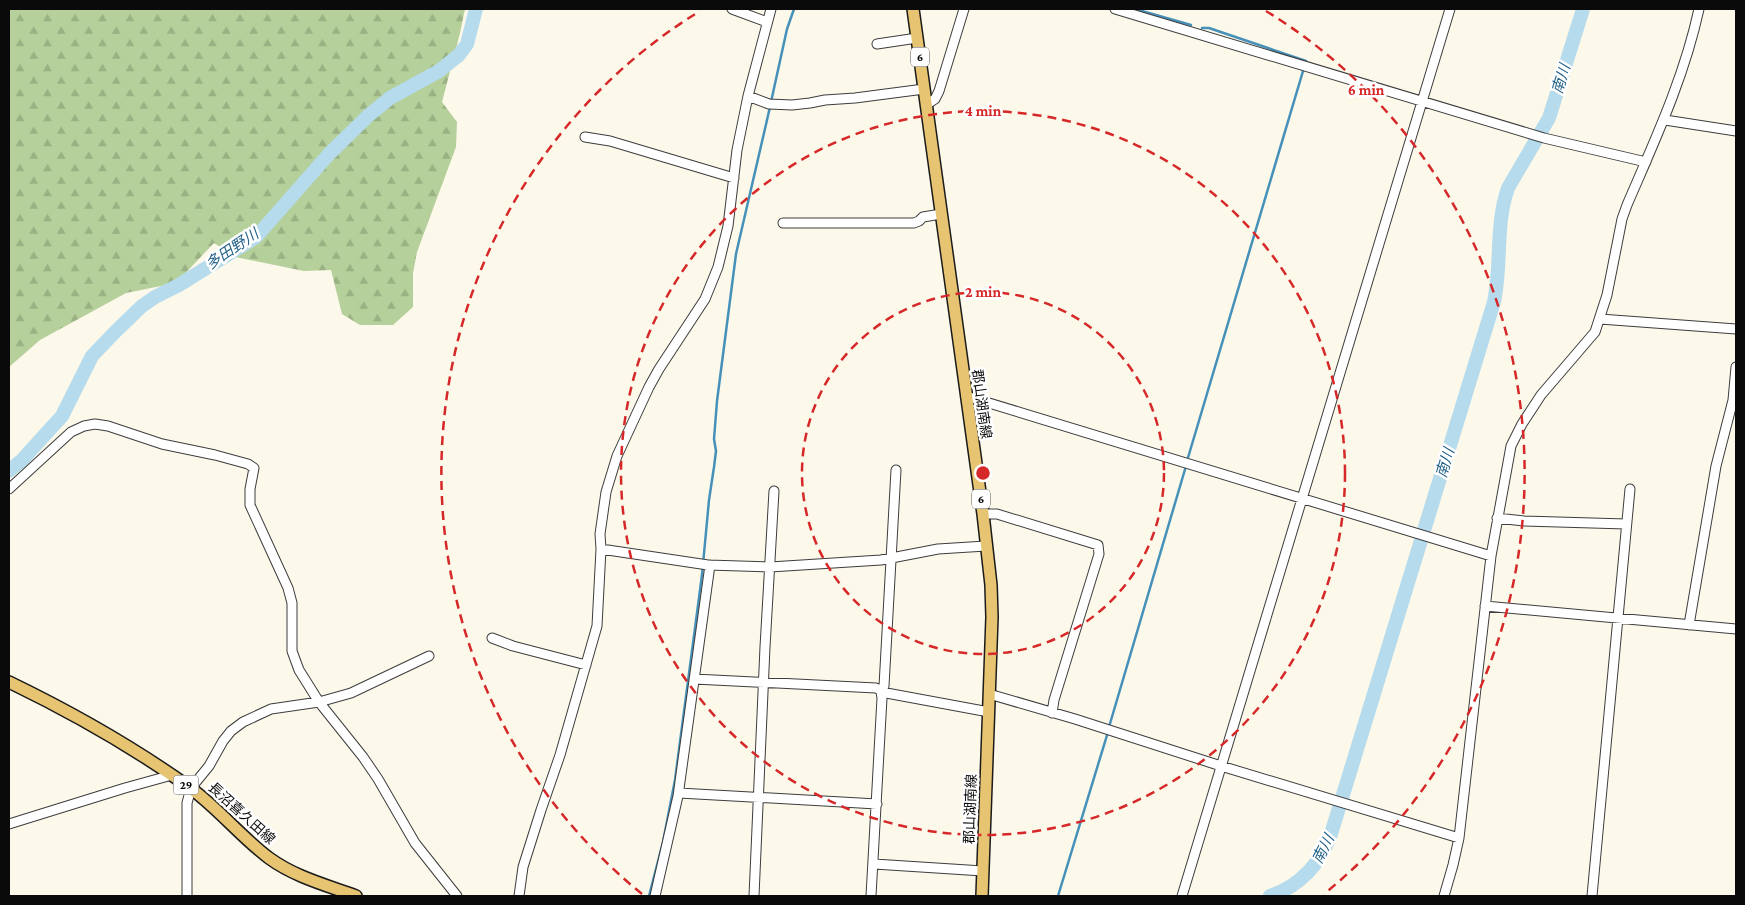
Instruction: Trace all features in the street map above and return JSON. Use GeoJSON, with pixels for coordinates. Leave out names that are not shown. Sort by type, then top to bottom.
{"type":"FeatureCollection","features":[{"type":"Feature","properties":{"kind":"main road","name":"郡山湖南線"},"geometry":{"type":"LineString","coordinates":[[914,9],[983,514],[992,617],[982,896]]}},
{"type":"Feature","properties":{"kind":"main road","name":"長沼喜久田線"},"geometry":{"type":"LineString","coordinates":[[9,682],[78,718],[172,775],[208,802],[269,858],[297,875],[356,896]]}},
{"type":"Feature","properties":{"kind":"street"},"geometry":{"type":"LineString","coordinates":[[732,9],[767,22]]}},
{"type":"Feature","properties":{"kind":"street"},"geometry":{"type":"LineString","coordinates":[[519,896],[521,874],[560,755],[586,665],[598,615],[602,513],[606,492],[614,465],[659,369],[700,308],[712,285],[728,226],[737,150],[748,96],[771,9]]}},
{"type":"Feature","properties":{"kind":"street"},"geometry":{"type":"LineString","coordinates":[[926,105],[932,102],[939,91],[964,9]]}},
{"type":"Feature","properties":{"kind":"street"},"geometry":{"type":"LineString","coordinates":[[1116,9],[1533,135],[1646,162]]}},
{"type":"Feature","properties":{"kind":"street"},"geometry":{"type":"LineString","coordinates":[[1182,896],[1450,9]]}},
{"type":"Feature","properties":{"kind":"street"},"geometry":{"type":"LineString","coordinates":[[1444,896],[1459,838],[1491,556],[1508,458],[1516,435],[1541,395],[1595,332],[1612,274],[1622,219],[1672,101],[1700,9]]}},
{"type":"Feature","properties":{"kind":"street"},"geometry":{"type":"LineString","coordinates":[[877,44],[917,38]]}},
{"type":"Feature","properties":{"kind":"street"},"geometry":{"type":"LineString","coordinates":[[748,96],[769,104],[792,105],[924,90]]}},
{"type":"Feature","properties":{"kind":"street"},"geometry":{"type":"LineString","coordinates":[[1664,120],[1736,131]]}},
{"type":"Feature","properties":{"kind":"street"},"geometry":{"type":"LineString","coordinates":[[585,137],[610,141],[734,178]]}},
{"type":"Feature","properties":{"kind":"street"},"geometry":{"type":"LineString","coordinates":[[783,223],[914,223],[923,217],[941,214]]}},
{"type":"Feature","properties":{"kind":"street"},"geometry":{"type":"LineString","coordinates":[[1600,319],[1736,329]]}},
{"type":"Feature","properties":{"kind":"street"},"geometry":{"type":"LineString","coordinates":[[1690,625],[1716,466],[1733,400],[1736,367]]}},
{"type":"Feature","properties":{"kind":"street"},"geometry":{"type":"LineString","coordinates":[[966,396],[1491,556]]}},
{"type":"Feature","properties":{"kind":"street"},"geometry":{"type":"LineString","coordinates":[[9,489],[71,432],[84,426],[95,424],[108,426],[162,444],[215,455],[252,466],[254,473],[250,490],[250,505],[288,588],[292,608],[290,639],[294,661],[319,702],[363,757],[415,843],[457,896]]}},
{"type":"Feature","properties":{"kind":"street"},"geometry":{"type":"LineString","coordinates":[[871,896],[881,692],[884,686],[896,470]]}},
{"type":"Feature","properties":{"kind":"street"},"geometry":{"type":"LineString","coordinates":[[1592,896],[1630,488]]}},
{"type":"Feature","properties":{"kind":"street"},"geometry":{"type":"LineString","coordinates":[[754,896],[774,491]]}},
{"type":"Feature","properties":{"kind":"street"},"geometry":{"type":"LineString","coordinates":[[983,514],[997,514],[1098,545],[1099,547],[1099,554],[1054,700],[1052,713]]}},
{"type":"Feature","properties":{"kind":"street"},"geometry":{"type":"LineString","coordinates":[[1498,518],[1524,521],[1626,524]]}},
{"type":"Feature","properties":{"kind":"street"},"geometry":{"type":"LineString","coordinates":[[601,549],[710,565],[770,567],[891,559],[938,549],[986,546]]}},
{"type":"Feature","properties":{"kind":"street"},"geometry":{"type":"LineString","coordinates":[[655,896],[679,793],[710,565]]}},
{"type":"Feature","properties":{"kind":"street"},"geometry":{"type":"LineString","coordinates":[[1485,606],[1736,629]]}},
{"type":"Feature","properties":{"kind":"street"},"geometry":{"type":"LineString","coordinates":[[492,638],[513,646],[586,665]]}},
{"type":"Feature","properties":{"kind":"street"},"geometry":{"type":"LineString","coordinates":[[187,896],[187,804],[190,788],[208,766],[227,736],[243,722],[271,709],[319,702],[351,693],[429,656]]}},
{"type":"Feature","properties":{"kind":"street"},"geometry":{"type":"LineString","coordinates":[[694,679],[876,688],[881,692],[989,712]]}},
{"type":"Feature","properties":{"kind":"street"},"geometry":{"type":"LineString","coordinates":[[989,694],[1459,838]]}},
{"type":"Feature","properties":{"kind":"street"},"geometry":{"type":"LineString","coordinates":[[9,824],[172,775]]}},
{"type":"Feature","properties":{"kind":"street"},"geometry":{"type":"LineString","coordinates":[[679,793],[877,804]]}},
{"type":"Feature","properties":{"kind":"street"},"geometry":{"type":"LineString","coordinates":[[874,864],[983,871]]}},
{"type":"Feature","properties":{"kind":"green space"},"geometry":{"type":"Polygon","coordinates":[[[9,9],[465,9],[442,102],[457,122],[456,147],[417,252],[413,273],[413,307],[393,325],[360,325],[342,314],[331,270],[304,271],[235,257],[214,243],[176,283],[126,293],[40,340],[9,367],[9,9]]]}},
{"type":"Feature","properties":{"kind":"waterway","name":"多田野川"},"geometry":{"type":"LineString","coordinates":[[9,471],[22,460],[62,416],[92,356],[116,331],[142,306],[155,297],[179,285],[256,237],[329,154],[369,115],[390,98],[439,71],[459,55],[467,44],[476,9]]}},
{"type":"Feature","properties":{"kind":"waterway"},"geometry":{"type":"LineString","coordinates":[[771,102],[787,29],[794,9]]}},
{"type":"Feature","properties":{"kind":"waterway"},"geometry":{"type":"LineString","coordinates":[[1135,9],[1191,25]]}},
{"type":"Feature","properties":{"kind":"waterway","name":"南川"},"geometry":{"type":"LineString","coordinates":[[1270,896],[1291,886],[1308,872],[1321,855],[1331,834],[1494,302],[1498,273],[1501,216],[1508,188],[1549,118],[1583,9]]}},
{"type":"Feature","properties":{"kind":"waterway"},"geometry":{"type":"LineString","coordinates":[[1187,461],[1306,61],[1209,28],[1202,28]]}},
{"type":"Feature","properties":{"kind":"waterway"},"geometry":{"type":"LineString","coordinates":[[649,896],[663,842],[675,780],[702,575],[716,451],[714,439],[717,401],[736,254],[770,107]]}},
{"type":"Feature","properties":{"kind":"waterway"},"geometry":{"type":"LineString","coordinates":[[1109,727],[1186,466]]}},
{"type":"Feature","properties":{"kind":"waterway"},"geometry":{"type":"LineString","coordinates":[[1058,896],[1108,732]]}}]}
